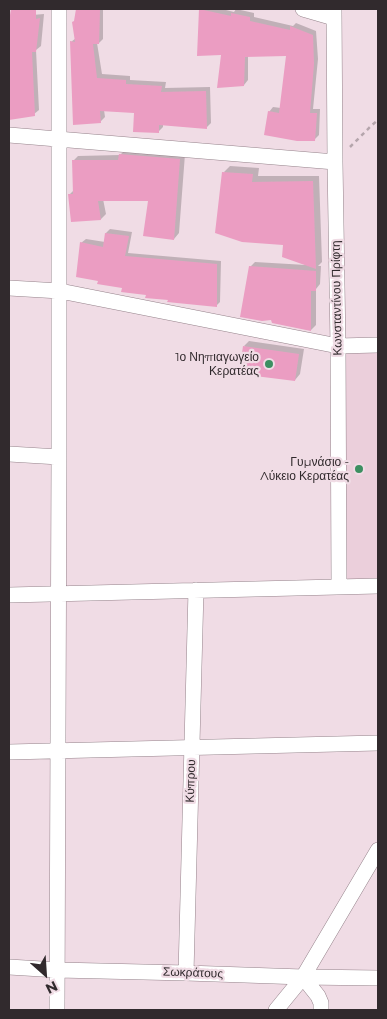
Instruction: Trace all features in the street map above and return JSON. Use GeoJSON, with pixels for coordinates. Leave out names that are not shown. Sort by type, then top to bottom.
{"type":"FeatureCollection","features":[{"type":"Feature","properties":{"kind":"street"},"geometry":{"type":"LineString","coordinates":[[57,1010],[60,291],[59,9]]}},
{"type":"Feature","properties":{"kind":"street"},"geometry":{"type":"LineString","coordinates":[[304,9],[334,13]]}},
{"type":"Feature","properties":{"kind":"street","name":"Κωνσταντίνου Πρίφτη"},"geometry":{"type":"LineString","coordinates":[[334,13],[339,586]]}},
{"type":"Feature","properties":{"kind":"street"},"geometry":{"type":"LineString","coordinates":[[9,135],[335,162]]}},
{"type":"Feature","properties":{"kind":"street"},"geometry":{"type":"LineString","coordinates":[[9,288],[60,291],[338,346],[378,345]]}},
{"type":"Feature","properties":{"kind":"street"},"geometry":{"type":"LineString","coordinates":[[9,454],[59,457]]}},
{"type":"Feature","properties":{"kind":"street"},"geometry":{"type":"LineString","coordinates":[[9,595],[378,586]]}},
{"type":"Feature","properties":{"kind":"street","name":"Κύπρου"},"geometry":{"type":"LineString","coordinates":[[186,973],[196,590]]}},
{"type":"Feature","properties":{"kind":"street"},"geometry":{"type":"LineString","coordinates":[[9,752],[378,744]]}},
{"type":"Feature","properties":{"kind":"street"},"geometry":{"type":"LineString","coordinates":[[276,1010],[303,977],[378,850]]}},
{"type":"Feature","properties":{"kind":"street","name":"Σωκράτους"},"geometry":{"type":"LineString","coordinates":[[9,967],[58,970],[378,978]]}},
{"type":"Feature","properties":{"kind":"street"},"geometry":{"type":"LineString","coordinates":[[303,977],[318,996],[321,1010]]}},
{"type":"Feature","properties":{"kind":"path"},"geometry":{"type":"LineString","coordinates":[[335,162],[378,120]]}},
{"type":"Feature","properties":{"kind":"shaded area","name":"Γυμνάσιο - Λύκειο Κερατέας"},"geometry":{"type":"Polygon","coordinates":[[[378,350],[378,588],[342,589],[337,351],[378,350]]]}},
{"type":"Feature","properties":{"kind":"building"},"geometry":{"type":"Polygon","coordinates":[[[11,9],[36,9],[36,19],[40,18],[36,52],[32,52],[35,116],[9,120],[9,21],[11,9]]]}},
{"type":"Feature","properties":{"kind":"building"},"geometry":{"type":"Polygon","coordinates":[[[76,9],[100,9],[99,44],[93,44],[97,78],[126,80],[126,84],[162,86],[161,92],[206,91],[207,129],[159,125],[159,133],[133,132],[134,113],[100,111],[101,123],[73,125],[70,41],[75,42],[72,22],[74,21],[76,9]]]}},
{"type":"Feature","properties":{"kind":"building"},"geometry":{"type":"Polygon","coordinates":[[[199,9],[231,16],[231,13],[250,17],[250,21],[290,30],[290,26],[313,35],[314,64],[310,113],[317,113],[315,141],[297,141],[264,135],[268,111],[279,113],[286,56],[245,57],[244,86],[217,88],[221,55],[197,56],[199,9]]]}},
{"type":"Feature","properties":{"kind":"building"},"geometry":{"type":"Polygon","coordinates":[[[119,154],[180,159],[174,240],[143,236],[148,201],[98,201],[101,220],[71,222],[68,194],[73,194],[72,160],[118,160],[119,154]]]}},
{"type":"Feature","properties":{"kind":"building"},"geometry":{"type":"Polygon","coordinates":[[[222,172],[253,174],[252,182],[313,181],[316,269],[282,257],[283,245],[242,242],[215,233],[222,172]]]}},
{"type":"Feature","properties":{"kind":"building"},"geometry":{"type":"Polygon","coordinates":[[[105,233],[129,236],[125,256],[217,264],[217,307],[145,298],[146,295],[121,292],[122,288],[97,284],[98,281],[76,277],[80,242],[103,247],[105,233]]]}},
{"type":"Feature","properties":{"kind":"building"},"geometry":{"type":"Polygon","coordinates":[[[249,266],[316,271],[316,291],[311,291],[311,331],[272,323],[271,320],[262,321],[240,317],[249,266]]]}},
{"type":"Feature","properties":{"kind":"building","name":"1ο Νηπιαγωγείο Κερατέας"},"geometry":{"type":"Polygon","coordinates":[[[243,346],[299,354],[295,381],[239,374],[243,346]]]}},
{"type":"Feature","properties":{"kind":"place","name":"1ο Νηπιαγωγείο Κερατέας"},"geometry":{"type":"Point","coordinates":[269,364]}},
{"type":"Feature","properties":{"kind":"place","name":"Γυμνάσιο - Λύκειο Κερατέας"},"geometry":{"type":"Point","coordinates":[359,469]}}]}
